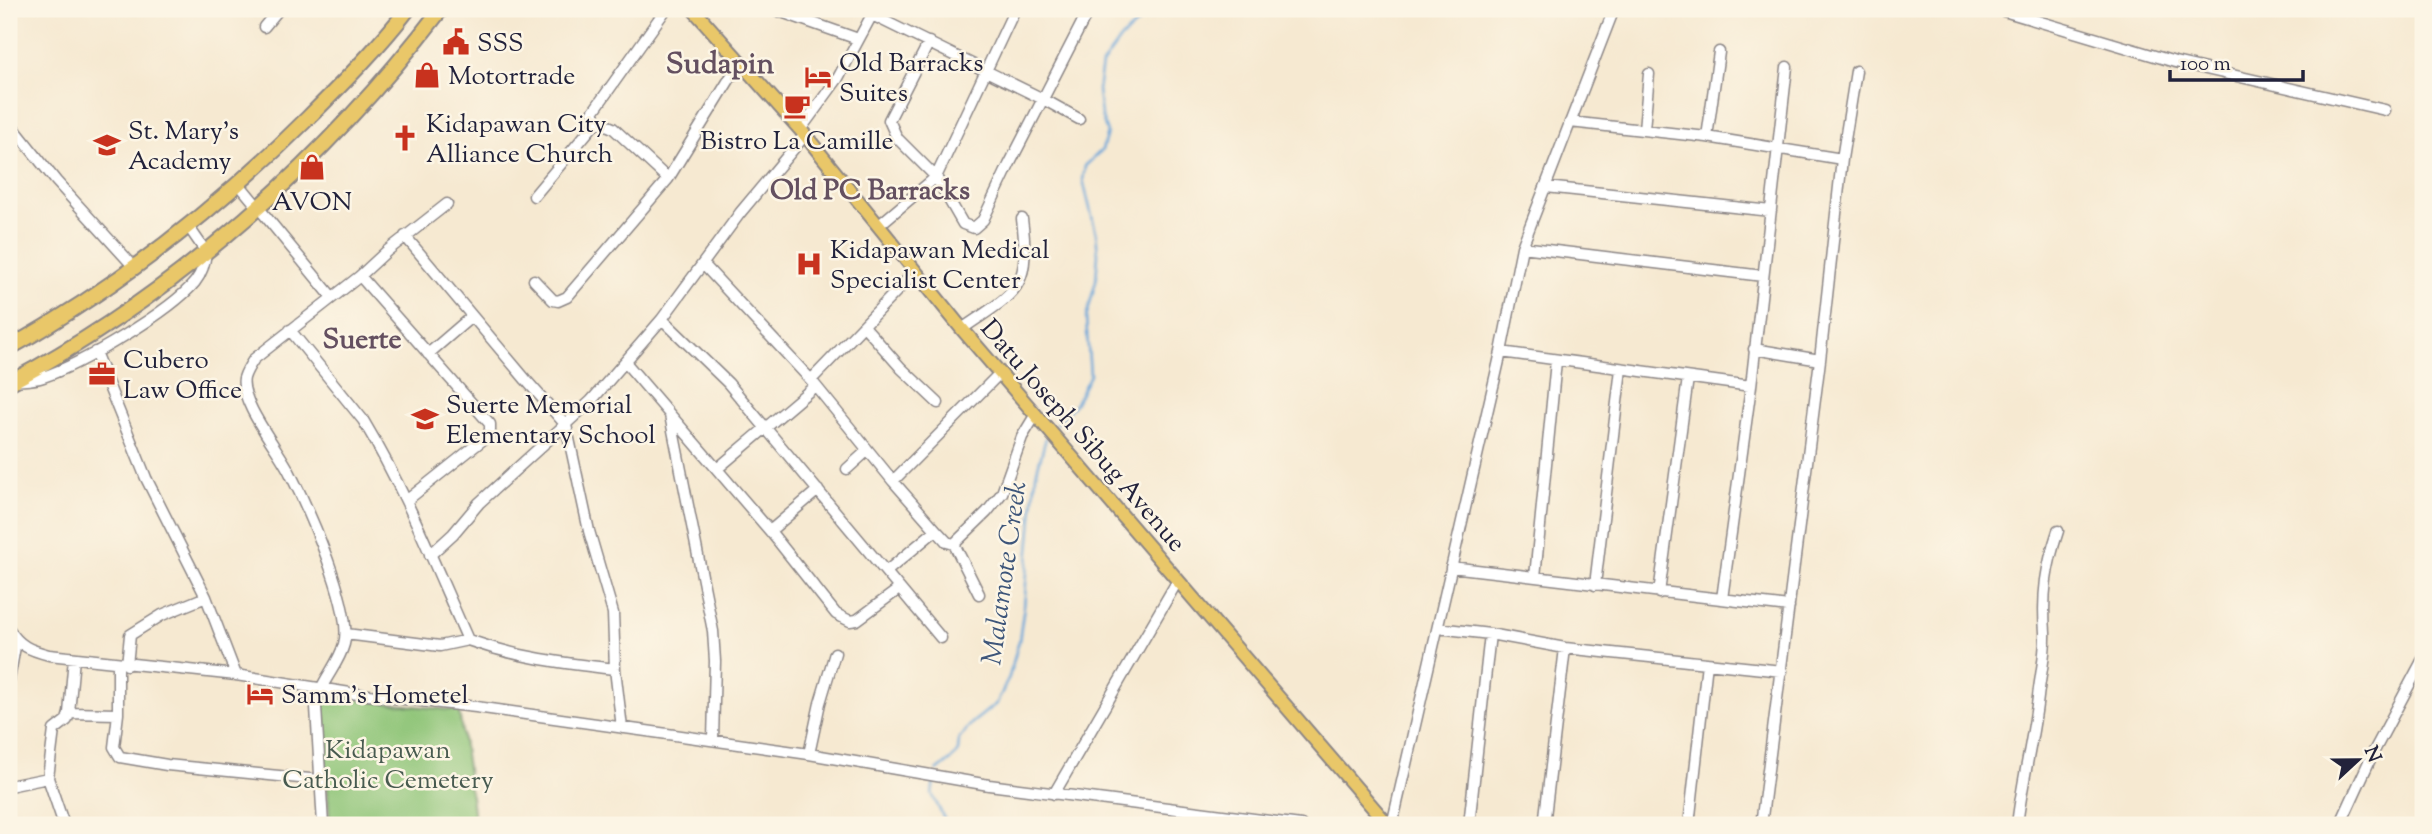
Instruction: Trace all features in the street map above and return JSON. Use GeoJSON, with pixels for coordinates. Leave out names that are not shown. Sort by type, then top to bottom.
{"type":"FeatureCollection","features":[{"type":"Feature","properties":{"kind":"highway"},"geometry":{"type":"LineString","coordinates":[[9,348],[87,302],[135,268],[239,184],[359,67],[408,9]]}},
{"type":"Feature","properties":{"kind":"highway"},"geometry":{"type":"LineString","coordinates":[[10,382],[113,321],[206,252],[258,207],[379,85],[440,9]]}},
{"type":"Feature","properties":{"kind":"main road","name":"Datu Joseph Sibug Avenue"},"geometry":{"type":"LineString","coordinates":[[693,9],[802,133],[1000,373],[1390,825]]}},
{"type":"Feature","properties":{"kind":"street"},"geometry":{"type":"LineString","coordinates":[[264,27],[279,9]]}},
{"type":"Feature","properties":{"kind":"street"},"geometry":{"type":"LineString","coordinates":[[666,9],[593,109],[593,117],[613,128],[668,179]]}},
{"type":"Feature","properties":{"kind":"street"},"geometry":{"type":"LineString","coordinates":[[774,9],[858,39]]}},
{"type":"Feature","properties":{"kind":"street"},"geometry":{"type":"LineString","coordinates":[[878,226],[936,177],[1015,9]]}},
{"type":"Feature","properties":{"kind":"street"},"geometry":{"type":"LineString","coordinates":[[1390,825],[1438,628],[1522,247],[1614,9]]}},
{"type":"Feature","properties":{"kind":"street"},"geometry":{"type":"LineString","coordinates":[[1997,9],[2175,62],[2385,110]]}},
{"type":"Feature","properties":{"kind":"street"},"geometry":{"type":"LineString","coordinates":[[430,555],[453,534],[479,503],[591,401],[662,319],[802,133],[838,78],[873,12],[1079,119]]}},
{"type":"Feature","properties":{"kind":"street"},"geometry":{"type":"LineString","coordinates":[[929,42],[889,120],[897,138],[936,177],[963,224],[969,228],[979,225],[1084,19]]}},
{"type":"Feature","properties":{"kind":"street"},"geometry":{"type":"LineString","coordinates":[[1707,136],[1719,52]]}},
{"type":"Feature","properties":{"kind":"street"},"geometry":{"type":"LineString","coordinates":[[534,280],[553,300],[567,297],[668,179],[740,62]]}},
{"type":"Feature","properties":{"kind":"street"},"geometry":{"type":"LineString","coordinates":[[1722,598],[1751,386],[1787,67]]}},
{"type":"Feature","properties":{"kind":"street"},"geometry":{"type":"LineString","coordinates":[[1761,825],[1820,360],[1842,159],[1856,71]]}},
{"type":"Feature","properties":{"kind":"street"},"geometry":{"type":"LineString","coordinates":[[1644,130],[1649,74]]}},
{"type":"Feature","properties":{"kind":"street"},"geometry":{"type":"LineString","coordinates":[[534,196],[597,121]]}},
{"type":"Feature","properties":{"kind":"street"},"geometry":{"type":"LineString","coordinates":[[9,122],[56,181],[135,268]]}},
{"type":"Feature","properties":{"kind":"street"},"geometry":{"type":"LineString","coordinates":[[1570,122],[1707,136],[1842,159]]}},
{"type":"Feature","properties":{"kind":"street"},"geometry":{"type":"LineString","coordinates":[[239,184],[332,297]]}},
{"type":"Feature","properties":{"kind":"street"},"geometry":{"type":"LineString","coordinates":[[1546,187],[1771,211]]}},
{"type":"Feature","properties":{"kind":"street"},"geometry":{"type":"LineString","coordinates":[[323,825],[315,715],[320,689],[344,646],[346,634],[341,604],[300,494],[279,451],[256,415],[243,380],[254,359],[447,204]]}},
{"type":"Feature","properties":{"kind":"street"},"geometry":{"type":"LineString","coordinates":[[962,328],[999,304],[1020,282],[1026,254],[1022,219]]}},
{"type":"Feature","properties":{"kind":"street"},"geometry":{"type":"LineString","coordinates":[[10,382],[48,375],[95,352],[141,324],[188,289],[203,269],[206,252],[188,226]]}},
{"type":"Feature","properties":{"kind":"street"},"geometry":{"type":"LineString","coordinates":[[405,236],[471,317],[566,425],[589,531],[614,613],[615,669],[622,728]]}},
{"type":"Feature","properties":{"kind":"street"},"geometry":{"type":"LineString","coordinates":[[1522,247],[1763,275]]}},
{"type":"Feature","properties":{"kind":"street"},"geometry":{"type":"LineString","coordinates":[[703,264],[813,383],[936,530],[947,542],[954,544],[979,594]]}},
{"type":"Feature","properties":{"kind":"street"},"geometry":{"type":"LineString","coordinates":[[716,469],[813,383],[915,272]]}},
{"type":"Feature","properties":{"kind":"street"},"geometry":{"type":"LineString","coordinates":[[360,276],[490,424],[489,434],[407,501]]}},
{"type":"Feature","properties":{"kind":"street"},"geometry":{"type":"LineString","coordinates":[[428,354],[471,317]]}},
{"type":"Feature","properties":{"kind":"street"},"geometry":{"type":"LineString","coordinates":[[662,319],[728,383],[941,638]]}},
{"type":"Feature","properties":{"kind":"street"},"geometry":{"type":"LineString","coordinates":[[864,326],[901,369],[939,403]]}},
{"type":"Feature","properties":{"kind":"street"},"geometry":{"type":"LineString","coordinates":[[290,330],[363,420],[407,501],[468,640]]}},
{"type":"Feature","properties":{"kind":"street"},"geometry":{"type":"LineString","coordinates":[[1754,349],[1820,360]]}},
{"type":"Feature","properties":{"kind":"street"},"geometry":{"type":"LineString","coordinates":[[95,352],[146,478],[206,597],[236,675]]}},
{"type":"Feature","properties":{"kind":"street"},"geometry":{"type":"LineString","coordinates":[[1501,352],[1751,386]]}},
{"type":"Feature","properties":{"kind":"street"},"geometry":{"type":"LineString","coordinates":[[1535,577],[1556,360]]}},
{"type":"Feature","properties":{"kind":"street"},"geometry":{"type":"LineString","coordinates":[[625,362],[842,618],[857,620],[899,589]]}},
{"type":"Feature","properties":{"kind":"street"},"geometry":{"type":"LineString","coordinates":[[1595,585],[1621,369]]}},
{"type":"Feature","properties":{"kind":"street"},"geometry":{"type":"LineString","coordinates":[[893,481],[1000,373]]}},
{"type":"Feature","properties":{"kind":"street"},"geometry":{"type":"LineString","coordinates":[[1659,593],[1688,378]]}},
{"type":"Feature","properties":{"kind":"street"},"geometry":{"type":"LineString","coordinates":[[954,544],[988,512],[1002,493],[1022,437],[1036,414]]}},
{"type":"Feature","properties":{"kind":"street"},"geometry":{"type":"LineString","coordinates":[[670,415],[713,631],[713,740]]}},
{"type":"Feature","properties":{"kind":"street"},"geometry":{"type":"LineString","coordinates":[[846,469],[868,450]]}},
{"type":"Feature","properties":{"kind":"street"},"geometry":{"type":"LineString","coordinates":[[770,531],[818,490]]}},
{"type":"Feature","properties":{"kind":"street"},"geometry":{"type":"LineString","coordinates":[[887,571],[936,530]]}},
{"type":"Feature","properties":{"kind":"street"},"geometry":{"type":"LineString","coordinates":[[2017,825],[2021,788],[2027,771],[2038,700],[2045,633],[2042,620],[2047,564],[2058,531]]}},
{"type":"Feature","properties":{"kind":"street"},"geometry":{"type":"LineString","coordinates":[[1451,567],[1789,607]]}},
{"type":"Feature","properties":{"kind":"street"},"geometry":{"type":"LineString","coordinates":[[1054,794],[1178,580]]}},
{"type":"Feature","properties":{"kind":"street"},"geometry":{"type":"LineString","coordinates":[[206,597],[162,615],[130,635],[123,664],[114,747],[116,754],[167,765],[320,780]]}},
{"type":"Feature","properties":{"kind":"street"},"geometry":{"type":"LineString","coordinates":[[1438,628],[1490,634],[1564,648],[1782,671]]}},
{"type":"Feature","properties":{"kind":"street"},"geometry":{"type":"LineString","coordinates":[[9,629],[16,641],[25,648],[74,658],[236,675],[320,689],[476,707],[808,754],[989,785],[1301,825]]}},
{"type":"Feature","properties":{"kind":"street"},"geometry":{"type":"LineString","coordinates":[[346,634],[440,646],[468,640],[503,653],[544,662],[615,669]]}},
{"type":"Feature","properties":{"kind":"street"},"geometry":{"type":"LineString","coordinates":[[1469,825],[1490,634]]}},
{"type":"Feature","properties":{"kind":"street"},"geometry":{"type":"LineString","coordinates":[[9,680],[16,641]]}},
{"type":"Feature","properties":{"kind":"street"},"geometry":{"type":"LineString","coordinates":[[1544,825],[1564,648]]}},
{"type":"Feature","properties":{"kind":"street"},"geometry":{"type":"LineString","coordinates":[[808,754],[835,653]]}},
{"type":"Feature","properties":{"kind":"street"},"geometry":{"type":"LineString","coordinates":[[64,825],[48,778],[54,730],[67,720],[69,713],[74,658]]}},
{"type":"Feature","properties":{"kind":"street"},"geometry":{"type":"LineString","coordinates":[[2340,825],[2373,753],[2423,659]]}},
{"type":"Feature","properties":{"kind":"street"},"geometry":{"type":"LineString","coordinates":[[1689,825],[1707,663]]}},
{"type":"Feature","properties":{"kind":"street"},"geometry":{"type":"LineString","coordinates":[[69,713],[118,714]]}},
{"type":"Feature","properties":{"kind":"street"},"geometry":{"type":"LineString","coordinates":[[9,786],[48,778]]}},
{"type":"Feature","properties":{"kind":"green space","name":"Kidapawan Catholic Cemetery"},"geometry":{"type":"Polygon","coordinates":[[[324,696],[459,711],[475,825],[330,825],[322,711],[324,696]]]}},
{"type":"Feature","properties":{"kind":"waterway","name":"Malamote Creek"},"geometry":{"type":"LineString","coordinates":[[1056,424],[1075,404],[1090,375],[1086,318],[1096,281],[1098,254],[1096,233],[1083,180],[1085,166],[1102,150],[1107,133],[1101,115],[1098,90],[1102,64],[1121,38],[1138,23],[1142,16],[1139,9]]}},
{"type":"Feature","properties":{"kind":"waterway","name":"Malamote Creek"},"geometry":{"type":"LineString","coordinates":[[937,771],[958,751],[959,739],[972,723],[997,703],[1009,677],[1019,641],[1036,474],[1046,438]]}},
{"type":"Feature","properties":{"kind":"waterway","name":"Malamote Creek"},"geometry":{"type":"LineString","coordinates":[[934,780],[932,794],[947,825]]}},
{"type":"Feature","properties":{"kind":"place","name":"SSS"},"geometry":{"type":"Point","coordinates":[456,42]}},
{"type":"Feature","properties":{"kind":"place","name":"Motortrade"},"geometry":{"type":"Point","coordinates":[427,75]}},
{"type":"Feature","properties":{"kind":"place","name":"Old Barracks Suites"},"geometry":{"type":"Point","coordinates":[818,77]}},
{"type":"Feature","properties":{"kind":"place","name":"Bistro La Camille"},"geometry":{"type":"Point","coordinates":[797,106]}},
{"type":"Feature","properties":{"kind":"place","name":"Kidapawan City Alliance Church"},"geometry":{"type":"Point","coordinates":[405,138]}},
{"type":"Feature","properties":{"kind":"place","name":"St. Mary's Academy"},"geometry":{"type":"Point","coordinates":[107,145]}},
{"type":"Feature","properties":{"kind":"place","name":"AVON"},"geometry":{"type":"Point","coordinates":[312,167]}},
{"type":"Feature","properties":{"kind":"place","name":"Kidapawan Medical Specialist Center"},"geometry":{"type":"Point","coordinates":[809,264]}},
{"type":"Feature","properties":{"kind":"place","name":"Cubero Law Office"},"geometry":{"type":"Point","coordinates":[102,374]}},
{"type":"Feature","properties":{"kind":"place","name":"Suerte Memorial Elementary School"},"geometry":{"type":"Point","coordinates":[425,419]}},
{"type":"Feature","properties":{"kind":"place","name":"Samm's Hometel"},"geometry":{"type":"Point","coordinates":[260,694]}},
{"type":"Feature","properties":{"kind":"district","name":"Sudapin"},"geometry":{"type":"Point","coordinates":[720,63]}},
{"type":"Feature","properties":{"kind":"district","name":"Old PC Barracks"},"geometry":{"type":"Point","coordinates":[870,189]}},
{"type":"Feature","properties":{"kind":"district","name":"Suerte"},"geometry":{"type":"Point","coordinates":[362,338]}}]}
